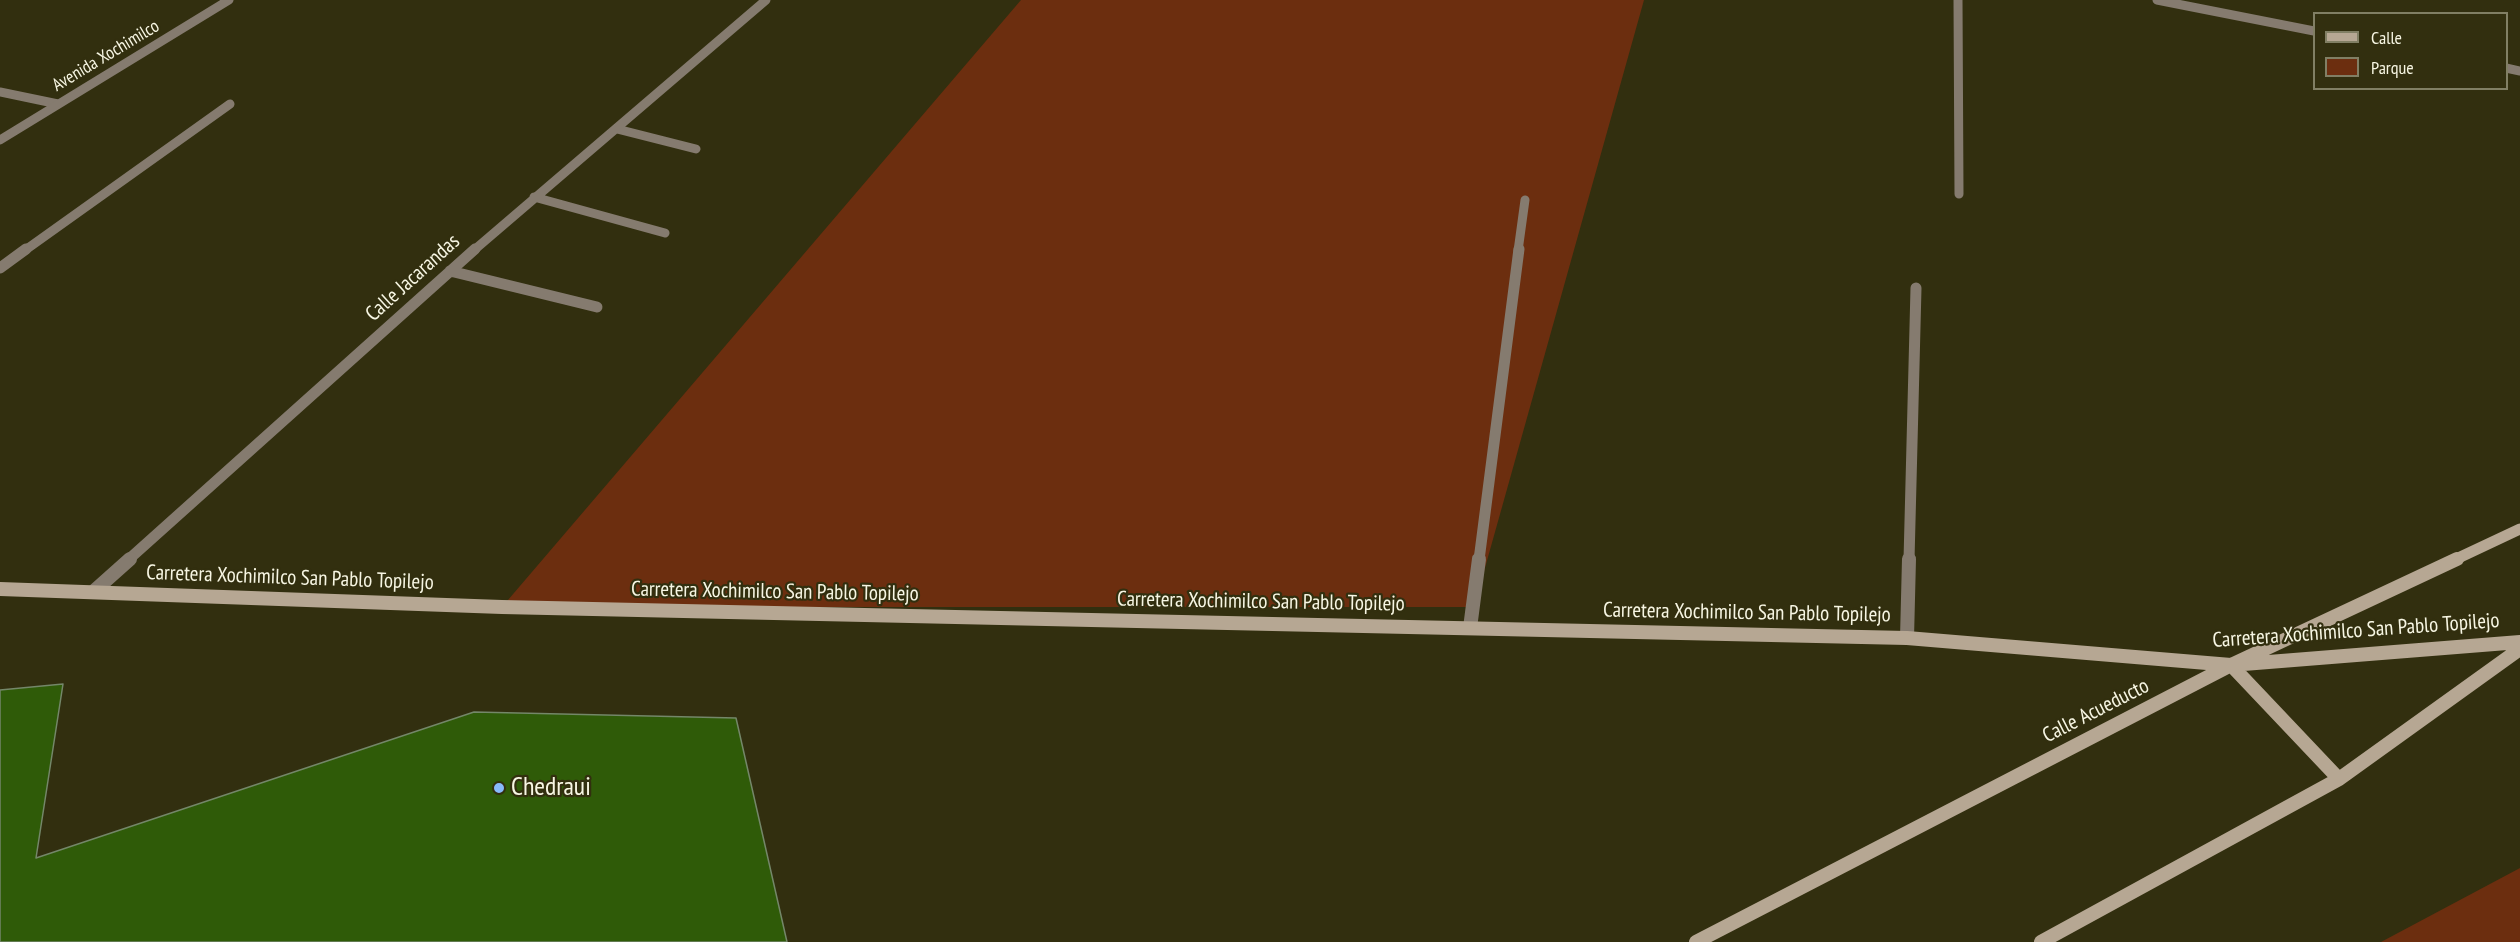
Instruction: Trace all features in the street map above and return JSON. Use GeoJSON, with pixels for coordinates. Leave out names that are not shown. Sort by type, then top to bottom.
{"type":"FeatureCollection","features":[{"type":"Feature","properties":{"kind":"main road","name":"Calle Acueducto"},"geometry":{"type":"LineString","coordinates":[[1696,942],[2231,665],[2520,529]]}},
{"type":"Feature","properties":{"kind":"main road","name":"Carretera Xochimilco San Pablo Topilejo"},"geometry":{"type":"LineString","coordinates":[[0,590],[502,607],[1907,638],[2231,665],[2520,642]]}},
{"type":"Feature","properties":{"kind":"main road"},"geometry":{"type":"LineString","coordinates":[[2041,942],[2339,779],[2520,649]]}},
{"type":"Feature","properties":{"kind":"main road"},"geometry":{"type":"LineString","coordinates":[[2231,665],[2339,779]]}},
{"type":"Feature","properties":{"kind":"street","name":"Avenida Xochimilco"},"geometry":{"type":"LineString","coordinates":[[0,140],[229,0]]}},
{"type":"Feature","properties":{"kind":"street","name":"Calle Jacarandas"},"geometry":{"type":"LineString","coordinates":[[93,592],[534,197],[617,129],[766,0]]}},
{"type":"Feature","properties":{"kind":"street"},"geometry":{"type":"LineString","coordinates":[[1958,0],[1959,194]]}},
{"type":"Feature","properties":{"kind":"street"},"geometry":{"type":"LineString","coordinates":[[2157,0],[2313,31]]}},
{"type":"Feature","properties":{"kind":"street"},"geometry":{"type":"LineString","coordinates":[[0,92],[58,104]]}},
{"type":"Feature","properties":{"kind":"street"},"geometry":{"type":"LineString","coordinates":[[0,268],[230,104]]}},
{"type":"Feature","properties":{"kind":"street"},"geometry":{"type":"LineString","coordinates":[[617,129],[696,149]]}},
{"type":"Feature","properties":{"kind":"street"},"geometry":{"type":"LineString","coordinates":[[534,197],[665,233]]}},
{"type":"Feature","properties":{"kind":"street"},"geometry":{"type":"LineString","coordinates":[[1470,627],[1525,200]]}},
{"type":"Feature","properties":{"kind":"street"},"geometry":{"type":"LineString","coordinates":[[450,271],[597,308]]}},
{"type":"Feature","properties":{"kind":"street"},"geometry":{"type":"LineString","coordinates":[[1907,638],[1916,288]]}},
{"type":"Feature","properties":{"kind":"green space"},"geometry":{"type":"Polygon","coordinates":[[[1021,0],[1644,0],[1474,607],[502,607],[1021,0]]]}},
{"type":"Feature","properties":{"kind":"green space"},"geometry":{"type":"Polygon","coordinates":[[[2520,868],[2520,942],[2381,942],[2520,868]]]}},
{"type":"Feature","properties":{"kind":"building","name":"Chedraui"},"geometry":{"type":"Polygon","coordinates":[[[63,684],[36,858],[474,712],[736,718],[787,942],[0,942],[0,690],[63,684]]]}},
{"type":"Feature","properties":{"kind":"place","name":"Chedraui"},"geometry":{"type":"Point","coordinates":[499,788]}}]}
